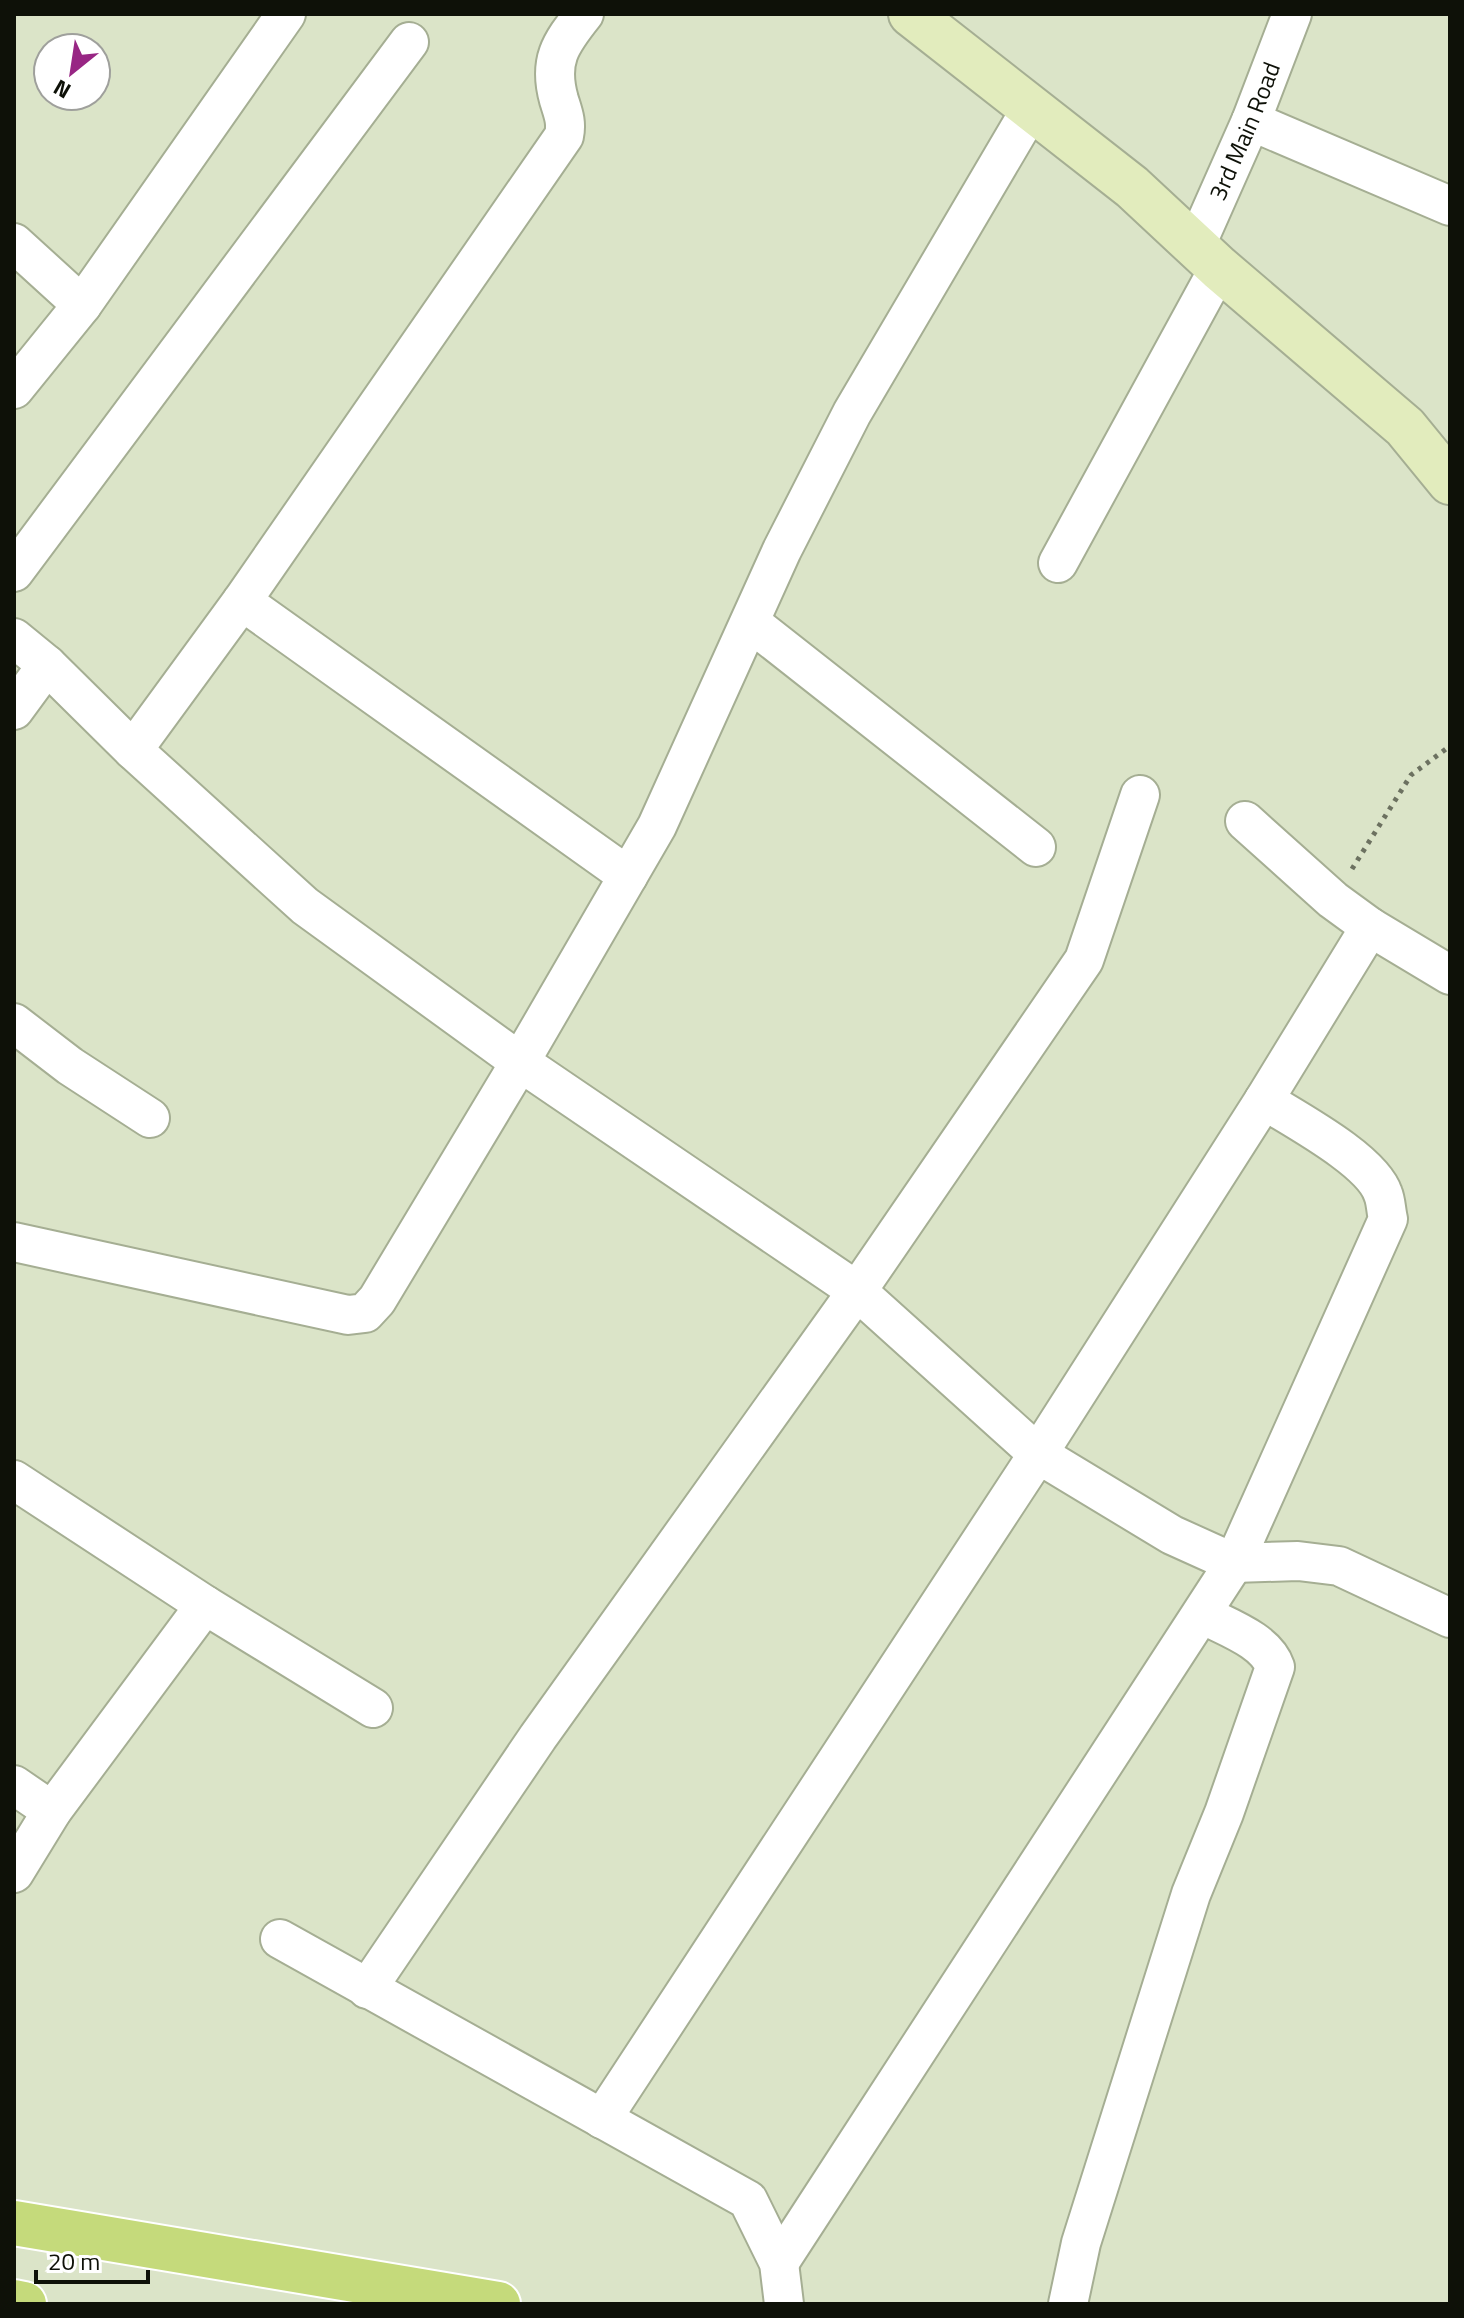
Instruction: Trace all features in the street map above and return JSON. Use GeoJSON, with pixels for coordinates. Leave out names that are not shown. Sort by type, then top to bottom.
{"type":"FeatureCollection","features":[{"type":"Feature","properties":{"kind":"main road"},"geometry":{"type":"LineString","coordinates":[[14,2223],[498,2304]]}},
{"type":"Feature","properties":{"kind":"main road"},"geometry":{"type":"LineString","coordinates":[[14,2302],[24,2304]]}},
{"type":"Feature","properties":{"kind":"street"},"geometry":{"type":"LineString","coordinates":[[14,389],[82,305],[286,14]]}},
{"type":"Feature","properties":{"kind":"street"},"geometry":{"type":"LineString","coordinates":[[133,750],[242,601],[564,136],[567,124],[553,74],[557,55],[569,32],[584,14]]}},
{"type":"Feature","properties":{"kind":"street"},"geometry":{"type":"LineString","coordinates":[[911,14],[1132,187],[1207,257],[1405,427],[1450,482]]}},
{"type":"Feature","properties":{"kind":"street","name":"3rd Main Road"},"geometry":{"type":"LineString","coordinates":[[1058,563],[1207,257],[1251,121],[1292,14]]}},
{"type":"Feature","properties":{"kind":"street"},"geometry":{"type":"LineString","coordinates":[[14,572],[409,42]]}},
{"type":"Feature","properties":{"kind":"street"},"geometry":{"type":"LineString","coordinates":[[14,1242],[348,1315],[365,1313],[377,1300],[657,826],[782,550],[852,413],[1031,109]]}},
{"type":"Feature","properties":{"kind":"street"},"geometry":{"type":"LineString","coordinates":[[1251,121],[1450,206]]}},
{"type":"Feature","properties":{"kind":"street"},"geometry":{"type":"LineString","coordinates":[[14,243],[82,305]]}},
{"type":"Feature","properties":{"kind":"street"},"geometry":{"type":"LineString","coordinates":[[242,601],[628,876]]}},
{"type":"Feature","properties":{"kind":"street"},"geometry":{"type":"LineString","coordinates":[[750,622],[1036,847]]}},
{"type":"Feature","properties":{"kind":"street"},"geometry":{"type":"LineString","coordinates":[[14,638],[47,665],[133,750],[305,906],[520,1062],[857,1291],[1038,1454],[1172,1535],[1234,1563],[1298,1561],[1339,1566],[1450,1618]]}},
{"type":"Feature","properties":{"kind":"street"},"geometry":{"type":"LineString","coordinates":[[14,710],[47,665]]}},
{"type":"Feature","properties":{"kind":"street"},"geometry":{"type":"LineString","coordinates":[[367,1989],[538,1737],[857,1291],[1084,960],[1140,795]]}},
{"type":"Feature","properties":{"kind":"street"},"geometry":{"type":"LineString","coordinates":[[1245,821],[1333,900],[1370,927],[1450,975]]}},
{"type":"Feature","properties":{"kind":"street"},"geometry":{"type":"LineString","coordinates":[[602,2119],[1038,1454],[1264,1100],[1370,927]]}},
{"type":"Feature","properties":{"kind":"street"},"geometry":{"type":"LineString","coordinates":[[14,1023],[70,1066],[150,1118]]}},
{"type":"Feature","properties":{"kind":"street"},"geometry":{"type":"LineString","coordinates":[[779,2263],[1234,1563],[1388,1219],[1382,1191],[1360,1164],[1335,1143],[1264,1100]]}},
{"type":"Feature","properties":{"kind":"street"},"geometry":{"type":"LineString","coordinates":[[14,1480],[205,1605],[373,1708]]}},
{"type":"Feature","properties":{"kind":"street"},"geometry":{"type":"LineString","coordinates":[[14,1873],[52,1811],[205,1605]]}},
{"type":"Feature","properties":{"kind":"street"},"geometry":{"type":"LineString","coordinates":[[1068,2304],[1081,2243],[1191,1894],[1224,1813],[1275,1667],[1271,1656],[1261,1647],[1202,1614]]}},
{"type":"Feature","properties":{"kind":"street"},"geometry":{"type":"LineString","coordinates":[[14,1785],[52,1811]]}},
{"type":"Feature","properties":{"kind":"street"},"geometry":{"type":"LineString","coordinates":[[280,1939],[748,2200],[779,2263],[784,2304]]}},
{"type":"Feature","properties":{"kind":"path"},"geometry":{"type":"LineString","coordinates":[[1333,900],[1411,775],[1450,746]]}}]}
